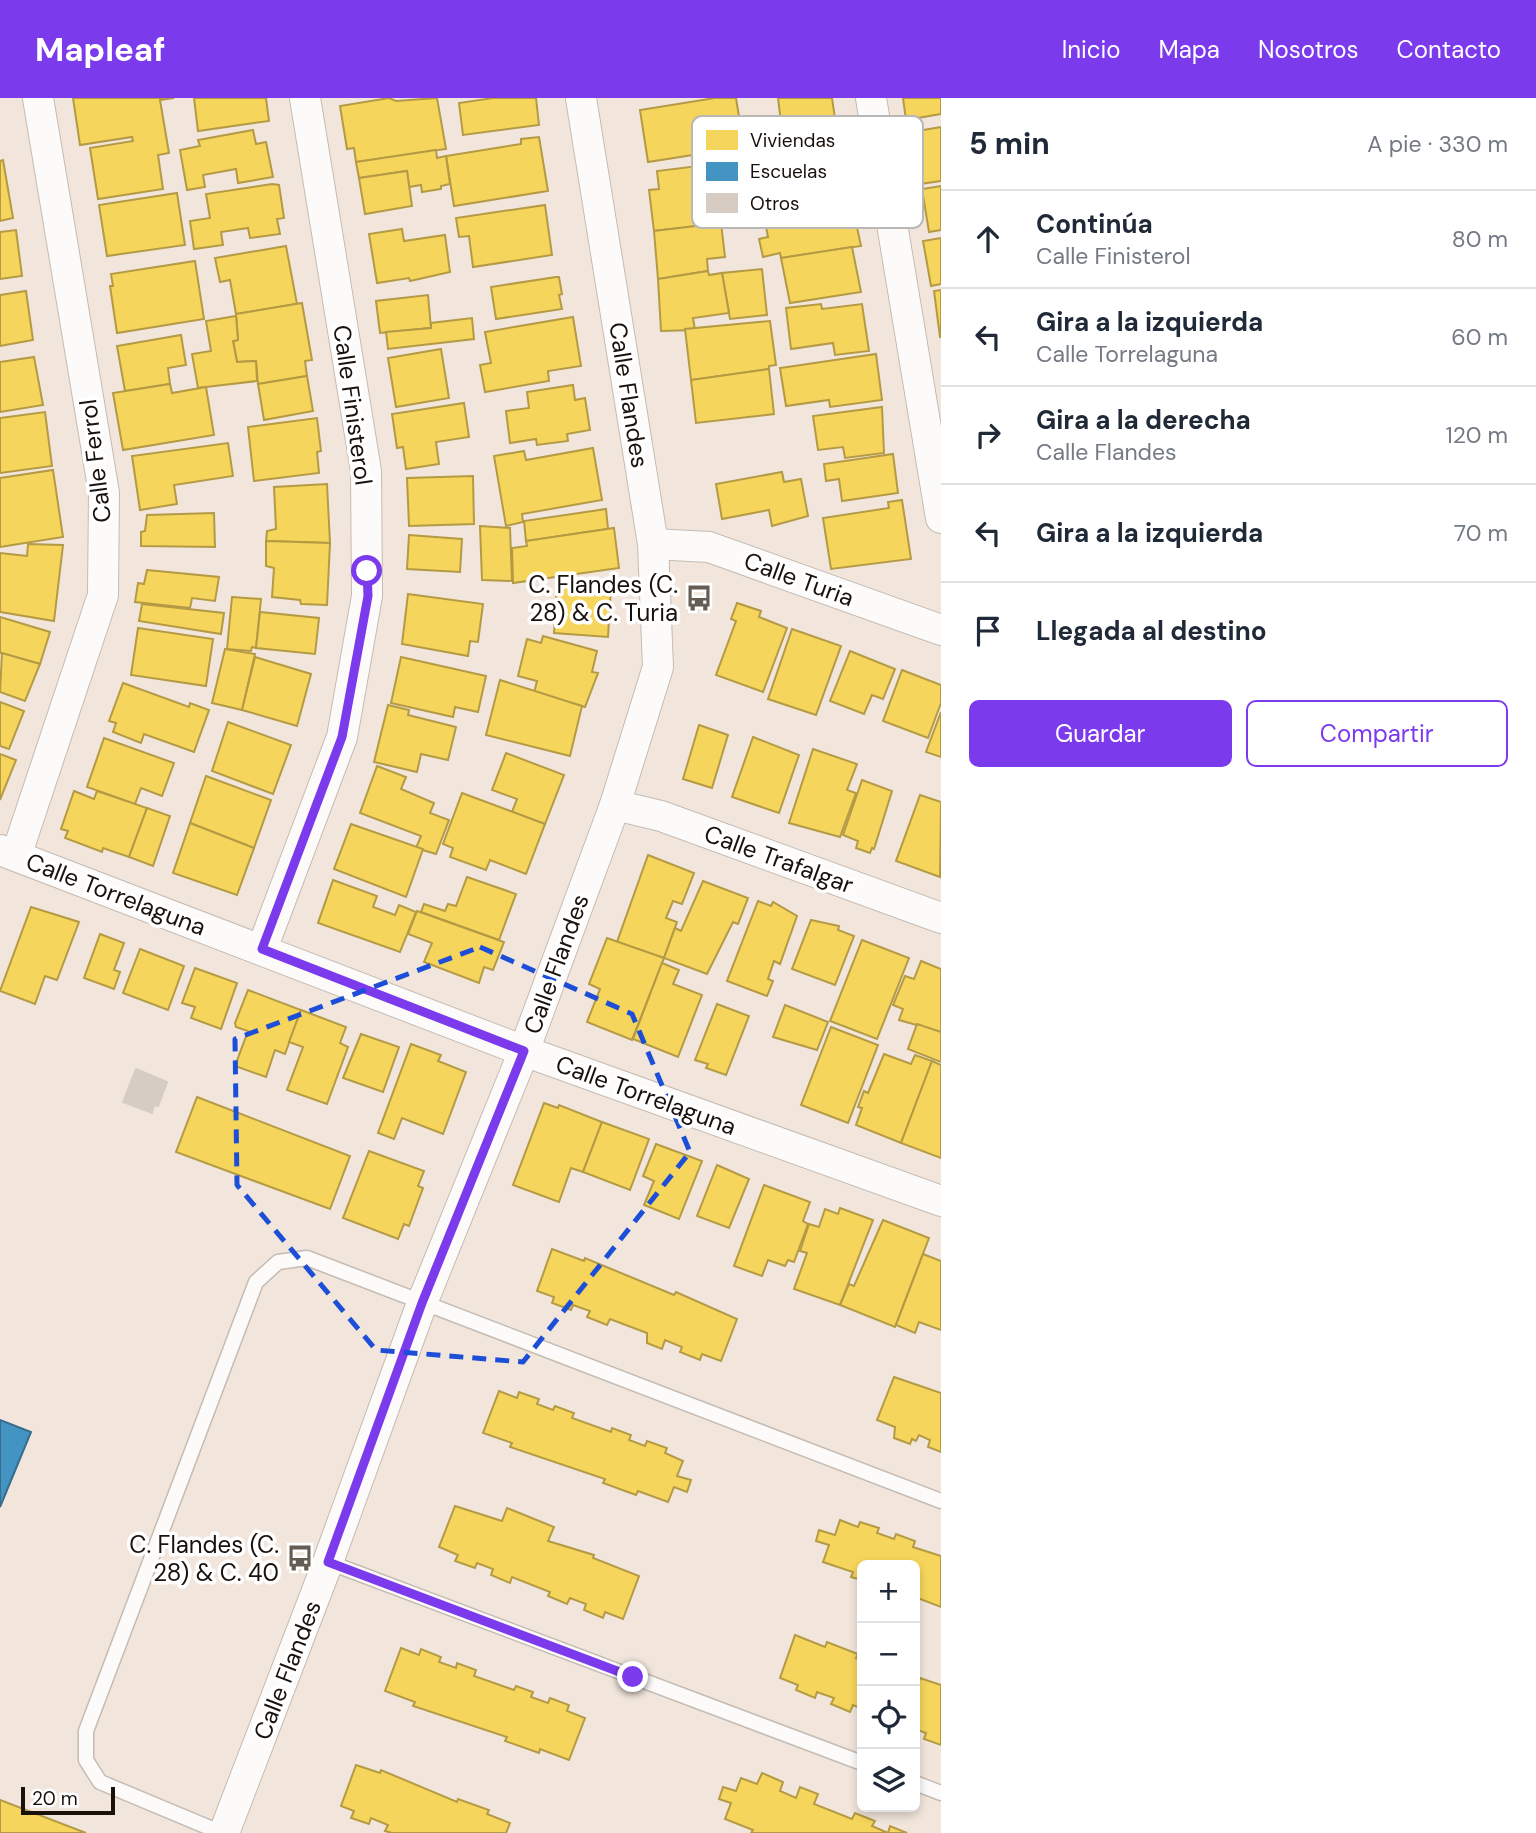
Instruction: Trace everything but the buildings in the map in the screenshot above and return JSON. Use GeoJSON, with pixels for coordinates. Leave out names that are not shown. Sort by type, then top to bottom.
{"type":"FeatureCollection","features":[{"type":"Feature","properties":{"kind":"street","name":"Calle Ferrol"},"geometry":{"type":"LineString","coordinates":[[8,853],[103,595],[104,493],[38,98]]}},
{"type":"Feature","properties":{"kind":"street","name":"Calle Finisterol"},"geometry":{"type":"LineString","coordinates":[[262,949],[342,737],[368,596],[366,471],[305,98]]}},
{"type":"Feature","properties":{"kind":"street","name":"Calle Flandes"},"geometry":{"type":"LineString","coordinates":[[223,1833],[328,1562],[422,1303],[524,1051],[615,805],[658,667],[653,544],[581,98]]}},
{"type":"Feature","properties":{"kind":"street"},"geometry":{"type":"LineString","coordinates":[[871,98],[874,116]]}},
{"type":"Feature","properties":{"kind":"street"},"geometry":{"type":"LineString","coordinates":[[893,228],[941,518]]}},
{"type":"Feature","properties":{"kind":"street","name":"Calle Turia"},"geometry":{"type":"LineString","coordinates":[[653,544],[709,547],[941,630]]}},
{"type":"Feature","properties":{"kind":"street","name":"Calle Trafalgar"},"geometry":{"type":"LineString","coordinates":[[615,805],[661,816],[941,918]]}},
{"type":"Feature","properties":{"kind":"street","name":"Calle Torrelaguna"},"geometry":{"type":"LineString","coordinates":[[8,853],[524,1051],[941,1200]]}},
{"type":"Feature","properties":{"kind":"lane"},"geometry":{"type":"LineString","coordinates":[[223,1833],[100,1782],[86,1760],[86,1731],[256,1282],[278,1262],[307,1258],[941,1501]]}},
{"type":"Feature","properties":{"kind":"lane"},"geometry":{"type":"LineString","coordinates":[[328,1562],[857,1761]]}},
{"type":"Feature","properties":{"kind":"lane"},"geometry":{"type":"LineString","coordinates":[[920,1785],[941,1793]]}},
{"type":"Feature","properties":{"kind":"highlighted area"},"geometry":{"type":"Polygon","coordinates":[[[480,947],[632,1014],[690,1152],[523,1362],[376,1350],[237,1185],[235,1039],[480,947]]]}},
{"type":"Feature","properties":{"kind":"place","name":"C. Flandes (C. 28) & C. Turia"},"geometry":{"type":"Point","coordinates":[699,598]}},
{"type":"Feature","properties":{"kind":"place","name":"C. Flandes (C. 28) & C. 40"},"geometry":{"type":"Point","coordinates":[300,1558]}},
{"type":"Feature","properties":{"kind":"route"},"geometry":{"type":"LineString","coordinates":[[367,571],[368,596],[342,737],[262,949],[524,1051],[422,1303],[328,1562],[633,1677]]}}]}
